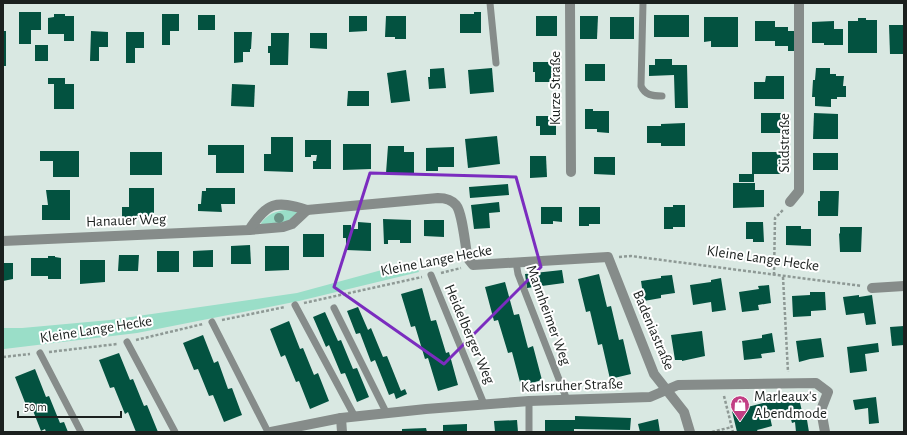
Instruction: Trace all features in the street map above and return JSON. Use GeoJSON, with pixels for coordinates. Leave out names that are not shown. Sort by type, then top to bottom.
{"type":"FeatureCollection","features":[{"type":"Feature","properties":{"kind":"street","name":"Kurze Straße"},"geometry":{"type":"LineString","coordinates":[[570,3],[571,172]]}},
{"type":"Feature","properties":{"kind":"street","name":"Südstraße"},"geometry":{"type":"LineString","coordinates":[[790,202],[799,191],[799,3]]}},
{"type":"Feature","properties":{"kind":"street"},"geometry":{"type":"LineString","coordinates":[[249,230],[257,218],[269,207],[278,204],[287,204],[307,210],[445,198],[452,201],[459,209],[467,254],[473,265]]}},
{"type":"Feature","properties":{"kind":"street","name":"Hanauer Weg"},"geometry":{"type":"LineString","coordinates":[[3,241],[249,230],[283,227],[292,224],[307,210]]}},
{"type":"Feature","properties":{"kind":"street","name":"Kleine Lange Hecke"},"geometry":{"type":"LineString","coordinates":[[473,265],[608,257]]}},
{"type":"Feature","properties":{"kind":"street","name":"Badeniastraße"},"geometry":{"type":"LineString","coordinates":[[608,257],[654,374],[684,412],[690,432]]}},
{"type":"Feature","properties":{"kind":"street"},"geometry":{"type":"LineString","coordinates":[[872,288],[904,286]]}},
{"type":"Feature","properties":{"kind":"street","name":"Karlsruher Straße"},"geometry":{"type":"LineString","coordinates":[[269,432],[341,418],[484,404],[650,397],[678,384],[816,383],[828,392],[821,410],[825,432]]}},
{"type":"Feature","properties":{"kind":"street"},"geometry":{"type":"LineString","coordinates":[[341,418],[342,432]]}},
{"type":"Feature","properties":{"kind":"lane"},"geometry":{"type":"LineString","coordinates":[[490,3],[496,63]]}},
{"type":"Feature","properties":{"kind":"lane"},"geometry":{"type":"LineString","coordinates":[[643,3],[641,86],[646,93],[650,95],[662,96]]}},
{"type":"Feature","properties":{"kind":"lane","name":"Mannheimer Weg"},"geometry":{"type":"LineString","coordinates":[[516,262],[518,274],[567,400]]}},
{"type":"Feature","properties":{"kind":"lane","name":"Heidelberger Weg"},"geometry":{"type":"LineString","coordinates":[[431,275],[484,404]]}},
{"type":"Feature","properties":{"kind":"lane"},"geometry":{"type":"LineString","coordinates":[[295,305],[355,417]]}},
{"type":"Feature","properties":{"kind":"lane"},"geometry":{"type":"LineString","coordinates":[[334,308],[387,414]]}},
{"type":"Feature","properties":{"kind":"lane"},"geometry":{"type":"LineString","coordinates":[[212,322],[269,432]]}},
{"type":"Feature","properties":{"kind":"lane"},"geometry":{"type":"LineString","coordinates":[[127,342],[175,432]]}},
{"type":"Feature","properties":{"kind":"lane"},"geometry":{"type":"LineString","coordinates":[[40,353],[81,432]]}},
{"type":"Feature","properties":{"kind":"lane"},"geometry":{"type":"LineString","coordinates":[[529,401],[529,432]]}},
{"type":"Feature","properties":{"kind":"path"},"geometry":{"type":"LineString","coordinates":[[774,275],[775,218],[790,202]]}},
{"type":"Feature","properties":{"kind":"path","name":"Kleine Lange Hecke"},"geometry":{"type":"LineString","coordinates":[[608,257],[632,256],[872,288]]}},
{"type":"Feature","properties":{"kind":"path","name":"Kleine Lange Hecke"},"geometry":{"type":"LineString","coordinates":[[3,357],[127,342],[473,265]]}},
{"type":"Feature","properties":{"kind":"path"},"geometry":{"type":"LineString","coordinates":[[783,277],[789,383]]}},
{"type":"Feature","properties":{"kind":"path"},"geometry":{"type":"LineString","coordinates":[[721,384],[733,432]]}},
{"type":"Feature","properties":{"kind":"path"},"geometry":{"type":"LineString","coordinates":[[712,432],[732,427]]}},
{"type":"Feature","properties":{"kind":"highlighted area"},"geometry":{"type":"Polygon","coordinates":[[[370,173],[516,177],[541,267],[444,364],[334,287],[370,173]]]}},
{"type":"Feature","properties":{"kind":"green space"},"geometry":{"type":"Polygon","coordinates":[[[295,209],[298,212],[286,222],[262,225],[261,223],[272,214],[280,211],[295,209]]]}},
{"type":"Feature","properties":{"kind":"green space"},"geometry":{"type":"Polygon","coordinates":[[[415,261],[419,272],[299,301],[137,333],[3,348],[3,328],[22,328],[110,320],[297,293],[415,261]]]}},
{"type":"Feature","properties":{"kind":"building"},"geometry":{"type":"Polygon","coordinates":[[[19,12],[41,12],[41,30],[31,30],[31,44],[19,44],[19,12]]]}},
{"type":"Feature","properties":{"kind":"building"},"geometry":{"type":"Polygon","coordinates":[[[474,12],[481,12],[481,33],[460,33],[460,14],[474,14],[474,12]]]}},
{"type":"Feature","properties":{"kind":"building"},"geometry":{"type":"Polygon","coordinates":[[[54,14],[74,16],[74,41],[64,41],[64,34],[48,34],[48,18],[54,17],[54,14]]]}},
{"type":"Feature","properties":{"kind":"building"},"geometry":{"type":"Polygon","coordinates":[[[162,14],[179,14],[179,31],[170,31],[170,45],[162,45],[162,14]]]}},
{"type":"Feature","properties":{"kind":"building"},"geometry":{"type":"Polygon","coordinates":[[[198,15],[215,15],[215,30],[198,30],[198,15]]]}},
{"type":"Feature","properties":{"kind":"building"},"geometry":{"type":"Polygon","coordinates":[[[654,15],[689,15],[689,37],[654,37],[654,15]]]}},
{"type":"Feature","properties":{"kind":"building"},"geometry":{"type":"Polygon","coordinates":[[[349,16],[367,16],[367,31],[349,32],[349,16]]]}},
{"type":"Feature","properties":{"kind":"building"},"geometry":{"type":"Polygon","coordinates":[[[386,16],[406,16],[406,39],[385,37],[386,16]]]}},
{"type":"Feature","properties":{"kind":"building"},"geometry":{"type":"Polygon","coordinates":[[[536,16],[557,16],[557,36],[536,36],[536,16]]]}},
{"type":"Feature","properties":{"kind":"building"},"geometry":{"type":"Polygon","coordinates":[[[580,16],[598,16],[597,39],[580,39],[580,16]]]}},
{"type":"Feature","properties":{"kind":"building"},"geometry":{"type":"Polygon","coordinates":[[[610,17],[634,17],[634,39],[610,39],[610,17]]]}},
{"type":"Feature","properties":{"kind":"building"},"geometry":{"type":"Polygon","coordinates":[[[704,17],[738,17],[738,47],[711,47],[711,41],[704,42],[704,17]]]}},
{"type":"Feature","properties":{"kind":"building"},"geometry":{"type":"Polygon","coordinates":[[[858,18],[877,20],[877,53],[848,53],[848,21],[858,21],[858,18]]]}},
{"type":"Feature","properties":{"kind":"building"},"geometry":{"type":"Polygon","coordinates":[[[755,21],[775,21],[775,27],[788,27],[788,31],[794,31],[794,51],[788,51],[788,46],[775,46],[775,41],[755,41],[755,21]]]}},
{"type":"Feature","properties":{"kind":"building"},"geometry":{"type":"Polygon","coordinates":[[[834,21],[834,29],[843,29],[843,45],[824,45],[824,43],[812,43],[812,22],[834,21]]]}},
{"type":"Feature","properties":{"kind":"building"},"geometry":{"type":"Polygon","coordinates":[[[889,25],[904,25],[904,54],[890,54],[889,25]]]}},
{"type":"Feature","properties":{"kind":"building"},"geometry":{"type":"Polygon","coordinates":[[[3,31],[6,31],[6,66],[3,66],[3,31]]]}},
{"type":"Feature","properties":{"kind":"building"},"geometry":{"type":"Polygon","coordinates":[[[91,31],[108,32],[108,47],[99,47],[99,61],[90,61],[91,31]]]}},
{"type":"Feature","properties":{"kind":"building"},"geometry":{"type":"Polygon","coordinates":[[[126,32],[144,32],[144,48],[135,48],[135,63],[126,63],[126,32]]]}},
{"type":"Feature","properties":{"kind":"building"},"geometry":{"type":"Polygon","coordinates":[[[234,32],[252,32],[251,49],[250,52],[243,52],[243,62],[234,63],[234,32]]]}},
{"type":"Feature","properties":{"kind":"building"},"geometry":{"type":"Polygon","coordinates":[[[271,33],[289,33],[288,65],[270,65],[270,53],[268,53],[268,46],[271,46],[271,33]]]}},
{"type":"Feature","properties":{"kind":"building"},"geometry":{"type":"Polygon","coordinates":[[[310,33],[327,33],[327,49],[310,48],[310,33]]]}},
{"type":"Feature","properties":{"kind":"building"},"geometry":{"type":"Polygon","coordinates":[[[35,45],[48,45],[48,61],[35,61],[35,45]]]}},
{"type":"Feature","properties":{"kind":"building"},"geometry":{"type":"Polygon","coordinates":[[[655,59],[672,59],[672,65],[687,65],[688,108],[675,108],[674,75],[649,76],[649,65],[655,65],[655,59]]]}},
{"type":"Feature","properties":{"kind":"building"},"geometry":{"type":"Polygon","coordinates":[[[533,62],[556,62],[556,82],[535,82],[533,62]]]}},
{"type":"Feature","properties":{"kind":"building"},"geometry":{"type":"Polygon","coordinates":[[[585,64],[605,64],[605,81],[585,81],[585,64]]]}},
{"type":"Feature","properties":{"kind":"building"},"geometry":{"type":"Polygon","coordinates":[[[444,68],[446,88],[429,89],[428,77],[430,77],[430,69],[444,68]]]}},
{"type":"Feature","properties":{"kind":"building"},"geometry":{"type":"Polygon","coordinates":[[[492,68],[494,92],[470,94],[468,70],[492,68]]]}},
{"type":"Feature","properties":{"kind":"building"},"geometry":{"type":"Polygon","coordinates":[[[816,68],[830,68],[830,74],[844,76],[843,86],[846,86],[846,97],[831,99],[831,107],[815,106],[815,97],[812,97],[813,80],[815,80],[816,68]]]}},
{"type":"Feature","properties":{"kind":"building"},"geometry":{"type":"Polygon","coordinates":[[[406,70],[410,101],[391,103],[387,73],[406,70]]]}},
{"type":"Feature","properties":{"kind":"building"},"geometry":{"type":"Polygon","coordinates":[[[766,76],[784,76],[784,99],[754,99],[754,82],[765,82],[766,76]]]}},
{"type":"Feature","properties":{"kind":"building"},"geometry":{"type":"Polygon","coordinates":[[[48,78],[65,78],[65,84],[74,84],[74,109],[54,109],[54,84],[48,84],[48,78]]]}},
{"type":"Feature","properties":{"kind":"building"},"geometry":{"type":"Polygon","coordinates":[[[232,84],[255,85],[254,107],[231,106],[232,84]]]}},
{"type":"Feature","properties":{"kind":"building"},"geometry":{"type":"Polygon","coordinates":[[[348,91],[369,91],[369,106],[347,106],[348,91]]]}},
{"type":"Feature","properties":{"kind":"building"},"geometry":{"type":"Polygon","coordinates":[[[585,109],[593,109],[593,111],[609,111],[609,133],[597,132],[597,129],[585,129],[585,109]]]}},
{"type":"Feature","properties":{"kind":"building"},"geometry":{"type":"Polygon","coordinates":[[[761,113],[784,113],[784,133],[761,133],[761,113]]]}},
{"type":"Feature","properties":{"kind":"building"},"geometry":{"type":"Polygon","coordinates":[[[814,113],[838,114],[838,139],[813,139],[814,113]]]}},
{"type":"Feature","properties":{"kind":"building"},"geometry":{"type":"Polygon","coordinates":[[[536,116],[556,116],[556,135],[540,135],[540,126],[536,126],[536,116]]]}},
{"type":"Feature","properties":{"kind":"building"},"geometry":{"type":"Polygon","coordinates":[[[685,123],[685,146],[661,146],[661,143],[647,143],[647,126],[685,123]]]}},
{"type":"Feature","properties":{"kind":"building"},"geometry":{"type":"Polygon","coordinates":[[[497,136],[500,164],[468,168],[465,139],[497,136]]]}},
{"type":"Feature","properties":{"kind":"building"},"geometry":{"type":"Polygon","coordinates":[[[271,137],[293,137],[293,172],[264,171],[264,154],[271,154],[271,137]]]}},
{"type":"Feature","properties":{"kind":"building"},"geometry":{"type":"Polygon","coordinates":[[[305,140],[331,140],[331,169],[313,169],[313,161],[316,161],[317,155],[305,157],[305,140]]]}},
{"type":"Feature","properties":{"kind":"building"},"geometry":{"type":"Polygon","coordinates":[[[343,144],[371,144],[371,169],[343,170],[343,144]]]}},
{"type":"Feature","properties":{"kind":"building"},"geometry":{"type":"Polygon","coordinates":[[[208,145],[244,145],[244,173],[216,173],[216,155],[208,155],[208,145]]]}},
{"type":"Feature","properties":{"kind":"building"},"geometry":{"type":"Polygon","coordinates":[[[388,146],[404,146],[404,152],[414,152],[414,173],[386,173],[388,146]]]}},
{"type":"Feature","properties":{"kind":"building"},"geometry":{"type":"Polygon","coordinates":[[[454,147],[454,167],[438,167],[438,171],[426,171],[426,148],[454,147]]]}},
{"type":"Feature","properties":{"kind":"building"},"geometry":{"type":"Polygon","coordinates":[[[40,151],[79,151],[79,177],[53,177],[53,161],[40,161],[40,151]]]}},
{"type":"Feature","properties":{"kind":"building"},"geometry":{"type":"Polygon","coordinates":[[[130,152],[162,152],[162,175],[130,175],[130,152]]]}},
{"type":"Feature","properties":{"kind":"building"},"geometry":{"type":"Polygon","coordinates":[[[752,152],[783,152],[783,174],[754,174],[754,182],[739,182],[739,174],[752,174],[752,152]]]}},
{"type":"Feature","properties":{"kind":"building"},"geometry":{"type":"Polygon","coordinates":[[[813,153],[838,153],[838,170],[813,170],[813,153]]]}},
{"type":"Feature","properties":{"kind":"building"},"geometry":{"type":"Polygon","coordinates":[[[530,156],[546,156],[547,177],[530,178],[530,156]]]}},
{"type":"Feature","properties":{"kind":"building"},"geometry":{"type":"Polygon","coordinates":[[[594,157],[615,157],[615,175],[594,174],[594,157]]]}},
{"type":"Feature","properties":{"kind":"building"},"geometry":{"type":"Polygon","coordinates":[[[733,183],[755,183],[755,190],[764,190],[764,207],[733,208],[733,183]]]}},
{"type":"Feature","properties":{"kind":"building"},"geometry":{"type":"Polygon","coordinates":[[[508,184],[509,195],[470,198],[469,187],[508,184]]]}},
{"type":"Feature","properties":{"kind":"building"},"geometry":{"type":"Polygon","coordinates":[[[129,188],[154,188],[154,218],[122,218],[122,207],[129,207],[129,188]]]}},
{"type":"Feature","properties":{"kind":"building"},"geometry":{"type":"Polygon","coordinates":[[[206,188],[235,188],[235,204],[221,204],[222,212],[198,211],[198,204],[201,204],[202,191],[206,191],[206,188]]]}},
{"type":"Feature","properties":{"kind":"building"},"geometry":{"type":"Polygon","coordinates":[[[46,190],[70,190],[70,220],[42,220],[42,205],[48,205],[46,190]]]}},
{"type":"Feature","properties":{"kind":"building"},"geometry":{"type":"Polygon","coordinates":[[[820,191],[839,191],[838,216],[818,216],[820,191]]]}},
{"type":"Feature","properties":{"kind":"building"},"geometry":{"type":"Polygon","coordinates":[[[499,202],[500,212],[489,213],[490,228],[474,229],[471,205],[499,202]]]}},
{"type":"Feature","properties":{"kind":"building"},"geometry":{"type":"Polygon","coordinates":[[[673,205],[685,205],[685,227],[664,229],[664,207],[673,207],[673,205]]]}},
{"type":"Feature","properties":{"kind":"building"},"geometry":{"type":"Polygon","coordinates":[[[541,207],[562,207],[562,222],[553,221],[553,224],[541,224],[541,207]]]}},
{"type":"Feature","properties":{"kind":"building"},"geometry":{"type":"Polygon","coordinates":[[[579,207],[600,207],[600,224],[579,226],[579,207]]]}},
{"type":"Feature","properties":{"kind":"building"},"geometry":{"type":"Polygon","coordinates":[[[383,219],[411,220],[411,243],[400,243],[400,240],[388,240],[388,244],[384,244],[383,219]]]}},
{"type":"Feature","properties":{"kind":"building"},"geometry":{"type":"Polygon","coordinates":[[[424,220],[444,220],[444,237],[424,236],[424,220]]]}},
{"type":"Feature","properties":{"kind":"building"},"geometry":{"type":"Polygon","coordinates":[[[358,222],[371,223],[371,251],[346,250],[346,238],[343,238],[343,225],[351,225],[351,229],[358,229],[358,222]]]}},
{"type":"Feature","properties":{"kind":"building"},"geometry":{"type":"Polygon","coordinates":[[[746,222],[763,222],[764,242],[753,242],[753,239],[746,239],[746,222]]]}},
{"type":"Feature","properties":{"kind":"building"},"geometry":{"type":"Polygon","coordinates":[[[786,226],[801,226],[801,229],[811,229],[811,246],[786,245],[786,226]]]}},
{"type":"Feature","properties":{"kind":"building"},"geometry":{"type":"Polygon","coordinates":[[[840,227],[862,227],[861,252],[840,252],[840,227]]]}},
{"type":"Feature","properties":{"kind":"building"},"geometry":{"type":"Polygon","coordinates":[[[303,234],[324,234],[324,257],[303,257],[303,234]]]}},
{"type":"Feature","properties":{"kind":"building"},"geometry":{"type":"Polygon","coordinates":[[[250,245],[251,264],[231,264],[231,246],[250,245]]]}},
{"type":"Feature","properties":{"kind":"building"},"geometry":{"type":"Polygon","coordinates":[[[265,246],[289,246],[289,270],[265,271],[265,246]]]}},
{"type":"Feature","properties":{"kind":"building"},"geometry":{"type":"Polygon","coordinates":[[[213,250],[213,267],[193,267],[193,251],[213,250]]]}},
{"type":"Feature","properties":{"kind":"building"},"geometry":{"type":"Polygon","coordinates":[[[157,251],[179,251],[179,272],[157,272],[157,251]]]}},
{"type":"Feature","properties":{"kind":"building"},"geometry":{"type":"Polygon","coordinates":[[[119,255],[139,255],[138,271],[118,271],[119,255]]]}},
{"type":"Feature","properties":{"kind":"building"},"geometry":{"type":"Polygon","coordinates":[[[48,256],[61,258],[61,279],[48,279],[48,276],[31,276],[31,258],[48,258],[48,256]]]}},
{"type":"Feature","properties":{"kind":"building"},"geometry":{"type":"Polygon","coordinates":[[[80,260],[105,260],[105,282],[80,284],[80,260]]]}},
{"type":"Feature","properties":{"kind":"building"},"geometry":{"type":"Polygon","coordinates":[[[3,263],[13,263],[13,279],[3,281],[3,263]]]}},
{"type":"Feature","properties":{"kind":"building"},"geometry":{"type":"Polygon","coordinates":[[[562,270],[564,283],[527,288],[525,274],[562,270]]]}},
{"type":"Feature","properties":{"kind":"building"},"geometry":{"type":"Polygon","coordinates":[[[599,274],[607,307],[611,306],[619,340],[623,339],[631,374],[610,379],[602,344],[598,345],[590,311],[586,312],[578,279],[599,274]]]}},
{"type":"Feature","properties":{"kind":"building"},"geometry":{"type":"Polygon","coordinates":[[[672,275],[675,293],[661,295],[661,298],[644,301],[641,281],[672,275]]]}},
{"type":"Feature","properties":{"kind":"building"},"geometry":{"type":"Polygon","coordinates":[[[721,278],[726,310],[712,312],[711,302],[693,305],[690,285],[711,282],[711,280],[721,278]]]}},
{"type":"Feature","properties":{"kind":"building"},"geometry":{"type":"Polygon","coordinates":[[[505,282],[514,315],[519,314],[528,348],[533,346],[542,380],[521,386],[512,352],[508,353],[498,320],[494,321],[485,287],[505,282]]]}},
{"type":"Feature","properties":{"kind":"building"},"geometry":{"type":"Polygon","coordinates":[[[769,285],[771,303],[758,305],[759,310],[742,312],[739,292],[759,289],[758,286],[769,285]]]}},
{"type":"Feature","properties":{"kind":"building"},"geometry":{"type":"Polygon","coordinates":[[[422,288],[431,321],[436,320],[446,353],[449,352],[458,385],[438,391],[428,358],[425,359],[415,326],[411,327],[401,294],[422,288]]]}},
{"type":"Feature","properties":{"kind":"building"},"geometry":{"type":"Polygon","coordinates":[[[810,292],[825,292],[826,310],[811,311],[811,316],[793,317],[792,296],[810,295],[810,292]]]}},
{"type":"Feature","properties":{"kind":"building"},"geometry":{"type":"Polygon","coordinates":[[[859,295],[859,297],[872,295],[876,324],[866,325],[864,313],[846,315],[843,297],[859,295]]]}},
{"type":"Feature","properties":{"kind":"building"},"geometry":{"type":"Polygon","coordinates":[[[358,307],[368,330],[371,328],[383,357],[387,356],[401,391],[405,389],[407,394],[396,399],[394,393],[389,395],[375,360],[371,362],[360,333],[356,334],[347,311],[358,307]]]}},
{"type":"Feature","properties":{"kind":"building"},"geometry":{"type":"Polygon","coordinates":[[[325,312],[338,341],[341,340],[353,369],[357,368],[369,397],[357,402],[345,373],[341,374],[329,345],[326,347],[313,317],[325,312]]]}},
{"type":"Feature","properties":{"kind":"building"},"geometry":{"type":"Polygon","coordinates":[[[289,321],[300,349],[303,348],[314,375],[318,373],[329,401],[310,409],[299,381],[296,382],[285,355],[281,357],[270,329],[289,321]]]}},
{"type":"Feature","properties":{"kind":"building"},"geometry":{"type":"Polygon","coordinates":[[[904,326],[904,345],[892,346],[890,327],[904,326]]]}},
{"type":"Feature","properties":{"kind":"building"},"geometry":{"type":"Polygon","coordinates":[[[702,331],[705,356],[682,361],[675,360],[671,335],[702,331]]]}},
{"type":"Feature","properties":{"kind":"building"},"geometry":{"type":"Polygon","coordinates":[[[772,333],[775,352],[761,354],[762,358],[744,360],[742,341],[762,338],[762,335],[772,333]]]}},
{"type":"Feature","properties":{"kind":"building"},"geometry":{"type":"Polygon","coordinates":[[[203,335],[214,363],[218,361],[228,389],[232,388],[242,415],[224,422],[213,395],[209,396],[198,369],[194,370],[183,343],[203,335]]]}},
{"type":"Feature","properties":{"kind":"building"},"geometry":{"type":"Polygon","coordinates":[[[821,338],[824,357],[799,362],[796,341],[821,338]]]}},
{"type":"Feature","properties":{"kind":"building"},"geometry":{"type":"Polygon","coordinates":[[[878,343],[879,352],[865,354],[867,371],[850,373],[847,347],[878,343]]]}},
{"type":"Feature","properties":{"kind":"building"},"geometry":{"type":"Polygon","coordinates":[[[119,353],[130,380],[133,379],[144,406],[147,405],[158,432],[136,432],[128,412],[125,414],[114,387],[110,388],[99,360],[119,353]]]}},
{"type":"Feature","properties":{"kind":"building"},"geometry":{"type":"Polygon","coordinates":[[[35,369],[46,397],[49,396],[60,423],[64,422],[68,432],[46,432],[45,429],[41,431],[30,403],[26,405],[15,377],[35,369]]]}},
{"type":"Feature","properties":{"kind":"building"},"geometry":{"type":"Polygon","coordinates":[[[798,394],[804,420],[807,420],[809,432],[796,432],[795,422],[792,423],[789,412],[770,417],[772,426],[757,430],[758,432],[737,432],[732,411],[798,394]]]}},
{"type":"Feature","properties":{"kind":"building"},"geometry":{"type":"Polygon","coordinates":[[[876,397],[879,423],[869,424],[868,408],[855,410],[853,400],[876,397]]]}},
{"type":"Feature","properties":{"kind":"building"},"geometry":{"type":"Polygon","coordinates":[[[575,416],[631,418],[630,430],[574,429],[574,432],[545,432],[545,420],[575,420],[575,416]]]}},
{"type":"Feature","properties":{"kind":"building"},"geometry":{"type":"Polygon","coordinates":[[[658,419],[660,432],[640,432],[638,424],[658,419]]]}},
{"type":"Feature","properties":{"kind":"building"},"geometry":{"type":"Polygon","coordinates":[[[517,420],[518,432],[495,432],[494,421],[517,420]]]}},
{"type":"Feature","properties":{"kind":"building"},"geometry":{"type":"Polygon","coordinates":[[[467,424],[467,432],[443,432],[443,425],[467,424]]]}},
{"type":"Feature","properties":{"kind":"building"},"geometry":{"type":"Polygon","coordinates":[[[426,428],[427,432],[402,432],[402,429],[426,428]]]}},
{"type":"Feature","properties":{"kind":"place","name":"Marleaux's Abendmode"},"geometry":{"type":"Point","coordinates":[740,422]}}]}
